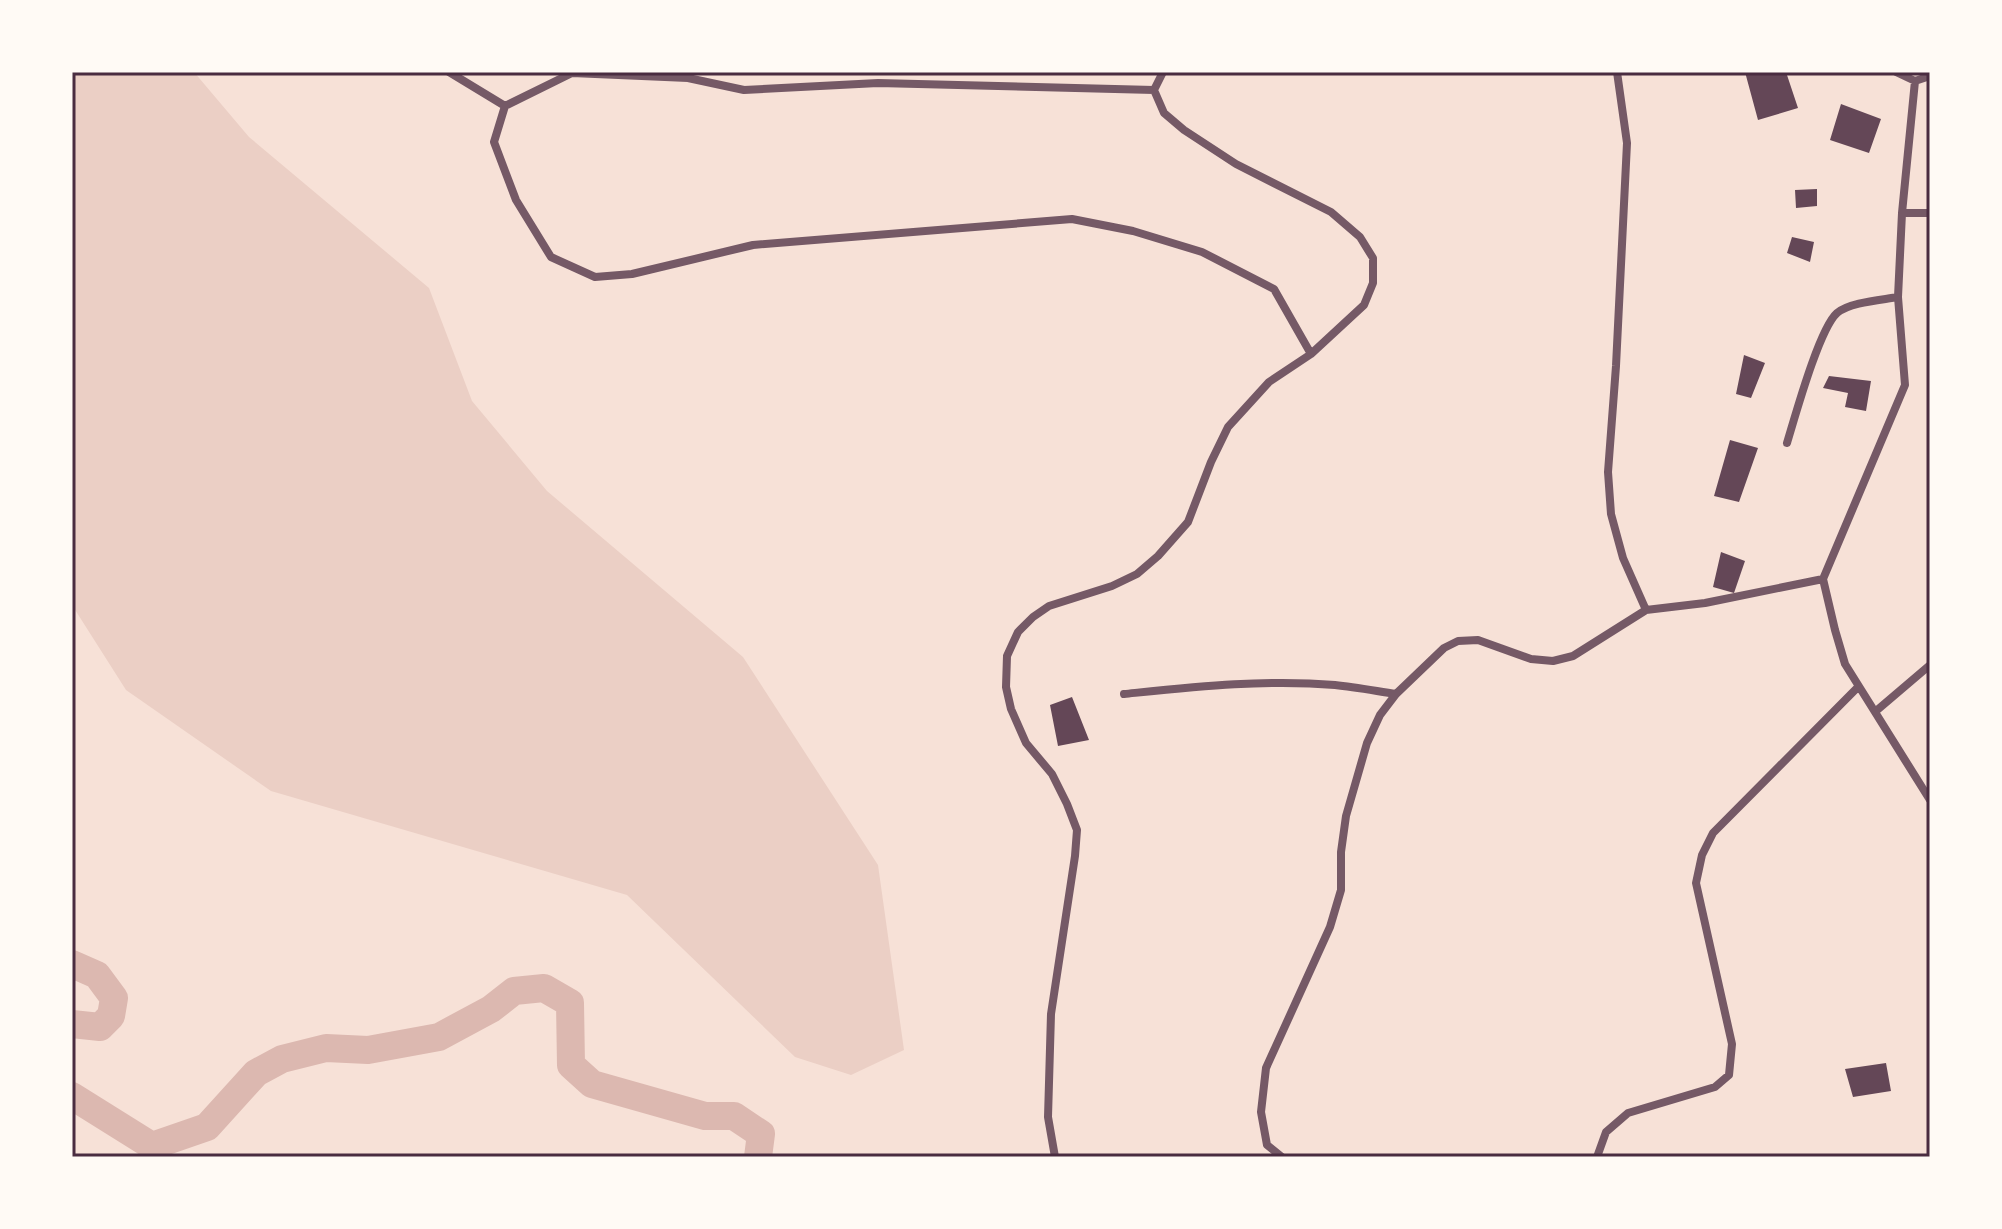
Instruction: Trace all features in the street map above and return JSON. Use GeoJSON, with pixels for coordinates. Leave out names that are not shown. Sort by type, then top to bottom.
{"type":"FeatureCollection","features":[{"type":"Feature","properties":{"kind":"street"},"geometry":{"type":"LineString","coordinates":[[449,72],[505,106]]}},
{"type":"Feature","properties":{"kind":"street"},"geometry":{"type":"LineString","coordinates":[[878,83],[879,72]]}},
{"type":"Feature","properties":{"kind":"street"},"geometry":{"type":"LineString","coordinates":[[1154,90],[1163,72]]}},
{"type":"Feature","properties":{"kind":"street"},"geometry":{"type":"LineString","coordinates":[[1617,72],[1627,143],[1609,486],[1611,514],[1623,558],[1646,610]]}},
{"type":"Feature","properties":{"kind":"street"},"geometry":{"type":"LineString","coordinates":[[1896,72],[1915,81],[1930,76]]}},
{"type":"Feature","properties":{"kind":"street"},"geometry":{"type":"LineString","coordinates":[[1154,90],[878,83],[744,90],[688,78],[572,73],[505,106],[494,142],[516,200],[551,257],[595,277],[632,274],[753,245],[1072,219],[1133,231],[1202,252],[1274,289],[1311,354]]}},
{"type":"Feature","properties":{"kind":"street"},"geometry":{"type":"LineString","coordinates":[[1915,81],[1902,213],[1898,297],[1905,385],[1823,579],[1845,664],[1930,800]]}},
{"type":"Feature","properties":{"kind":"street"},"geometry":{"type":"LineString","coordinates":[[1055,1157],[1048,1117],[1051,1014],[1077,830],[1052,774],[1026,743],[1011,709],[1006,687],[1007,656],[1018,632],[1049,606],[1125,580],[1158,556],[1188,522],[1228,427],[1269,382],[1311,354],[1364,305],[1373,283],[1373,258],[1360,237],[1331,212],[1236,164],[1184,130],[1164,113],[1154,90]]}},
{"type":"Feature","properties":{"kind":"street"},"geometry":{"type":"LineString","coordinates":[[1902,213],[1930,213]]}},
{"type":"Feature","properties":{"kind":"street"},"geometry":{"type":"LineString","coordinates":[[1787,443],[1826,330],[1838,312],[1858,304],[1898,297]]}},
{"type":"Feature","properties":{"kind":"street"},"geometry":{"type":"LineString","coordinates":[[1282,1157],[1267,1145],[1261,1112],[1266,1068],[1330,927],[1341,890],[1341,852],[1346,816],[1367,743],[1380,715],[1396,694],[1444,648],[1458,641],[1478,640],[1531,659],[1553,661],[1573,656],[1646,610],[1705,603],[1823,579]]}},
{"type":"Feature","properties":{"kind":"street"},"geometry":{"type":"LineString","coordinates":[[1876,711],[1930,665]]}},
{"type":"Feature","properties":{"kind":"street"},"geometry":{"type":"LineString","coordinates":[[1124,694],[1204,685],[1284,684],[1335,685],[1396,694]]}},
{"type":"Feature","properties":{"kind":"street"},"geometry":{"type":"LineString","coordinates":[[1597,1157],[1606,1132],[1628,1113],[1715,1087],[1729,1075],[1732,1044],[1696,883],[1702,855],[1713,833],[1858,687]]}},
{"type":"Feature","properties":{"kind":"shaded area"},"geometry":{"type":"Polygon","coordinates":[[[72,72],[194,72],[249,137],[429,288],[472,401],[547,491],[743,657],[878,865],[904,1050],[851,1075],[795,1057],[627,895],[271,791],[126,690],[72,605],[72,72]]]}},
{"type":"Feature","properties":{"kind":"building"},"geometry":{"type":"Polygon","coordinates":[[[1745,72],[1786,72],[1798,108],[1758,120],[1745,72]]]}},
{"type":"Feature","properties":{"kind":"building"},"geometry":{"type":"Polygon","coordinates":[[[1841,104],[1881,119],[1869,153],[1830,140],[1841,104]]]}},
{"type":"Feature","properties":{"kind":"building"},"geometry":{"type":"Polygon","coordinates":[[[1817,189],[1817,206],[1796,208],[1795,190],[1817,189]]]}},
{"type":"Feature","properties":{"kind":"building"},"geometry":{"type":"Polygon","coordinates":[[[1792,237],[1814,242],[1810,262],[1787,253],[1792,237]]]}},
{"type":"Feature","properties":{"kind":"building"},"geometry":{"type":"Polygon","coordinates":[[[1744,355],[1765,363],[1751,398],[1736,394],[1744,355]]]}},
{"type":"Feature","properties":{"kind":"building"},"geometry":{"type":"Polygon","coordinates":[[[1829,376],[1871,381],[1866,411],[1845,407],[1848,393],[1823,388],[1829,376]]]}},
{"type":"Feature","properties":{"kind":"building"},"geometry":{"type":"Polygon","coordinates":[[[1730,440],[1758,448],[1739,502],[1714,496],[1730,440]]]}},
{"type":"Feature","properties":{"kind":"building"},"geometry":{"type":"Polygon","coordinates":[[[1721,552],[1745,561],[1734,593],[1713,587],[1721,552]]]}},
{"type":"Feature","properties":{"kind":"building"},"geometry":{"type":"Polygon","coordinates":[[[1072,697],[1089,740],[1058,746],[1050,705],[1072,697]]]}},
{"type":"Feature","properties":{"kind":"building"},"geometry":{"type":"Polygon","coordinates":[[[1886,1063],[1891,1091],[1853,1097],[1845,1069],[1886,1063]]]}},
{"type":"Feature","properties":{"kind":"waterway"},"geometry":{"type":"LineString","coordinates":[[72,964],[97,975],[114,998],[111,1016],[100,1027],[72,1024]]}},
{"type":"Feature","properties":{"kind":"waterway"},"geometry":{"type":"LineString","coordinates":[[72,1096],[152,1146],[207,1127],[256,1073],[282,1059],[326,1048],[368,1050],[439,1037],[491,1009],[514,991],[544,988],[570,1003],[571,1065],[592,1084],[705,1116],[734,1116],[761,1134],[758,1157]]}}]}
